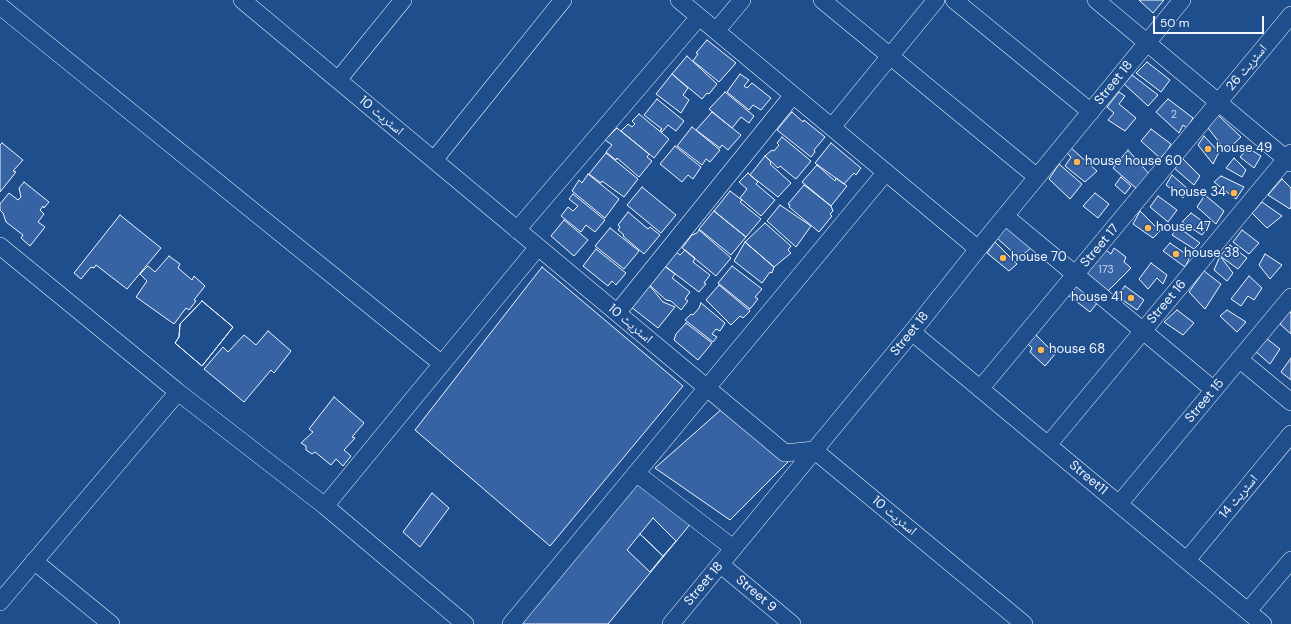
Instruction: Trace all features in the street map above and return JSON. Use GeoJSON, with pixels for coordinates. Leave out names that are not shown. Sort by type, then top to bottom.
{"type":"FeatureCollection","features":[{"type":"Feature","properties":{"kind":"street"},"geometry":{"type":"LineString","coordinates":[[338,80],[403,0]]}},
{"type":"Feature","properties":{"kind":"street"},"geometry":{"type":"LineString","coordinates":[[434,160],[563,0]]}},
{"type":"Feature","properties":{"kind":"street"},"geometry":{"type":"LineString","coordinates":[[679,0],[978,249]]}},
{"type":"Feature","properties":{"kind":"street"},"geometry":{"type":"LineString","coordinates":[[716,31],[742,0]]}},
{"type":"Feature","properties":{"kind":"street"},"geometry":{"type":"LineString","coordinates":[[822,0],[1037,177]]}},
{"type":"Feature","properties":{"kind":"street"},"geometry":{"type":"LineString","coordinates":[[832,127],[936,0]]}},
{"type":"Feature","properties":{"kind":"street"},"geometry":{"type":"LineString","coordinates":[[954,0],[1091,112]]}},
{"type":"Feature","properties":{"kind":"street"},"geometry":{"type":"LineString","coordinates":[[1096,0],[1218,102],[1289,158]]}},
{"type":"Feature","properties":{"kind":"street","name":"Street 18"},"geometry":{"type":"LineString","coordinates":[[671,624],[912,332],[1182,0]]}},
{"type":"Feature","properties":{"kind":"street","name":"اسٹریٹ 10"},"geometry":{"type":"LineString","coordinates":[[245,1],[785,453],[814,450],[1024,624]]}},
{"type":"Feature","properties":{"kind":"street"},"geometry":{"type":"LineString","coordinates":[[0,6],[442,364]]}},
{"type":"Feature","properties":{"kind":"street","name":"اسٹریٹ 26"},"geometry":{"type":"LineString","coordinates":[[1218,102],[1291,15]]}},
{"type":"Feature","properties":{"kind":"street"},"geometry":{"type":"LineString","coordinates":[[518,230],[699,17]]}},
{"type":"Feature","properties":{"kind":"street"},"geometry":{"type":"LineString","coordinates":[[617,313],[793,94]]}},
{"type":"Feature","properties":{"kind":"street","name":"Street 17"},"geometry":{"type":"LineString","coordinates":[[980,389],[1218,102]]}},
{"type":"Feature","properties":{"kind":"street","name":"Street 16"},"geometry":{"type":"LineString","coordinates":[[1048,445],[1289,158]]}},
{"type":"Feature","properties":{"kind":"street"},"geometry":{"type":"LineString","coordinates":[[511,624],[886,172]]}},
{"type":"Feature","properties":{"kind":"street"},"geometry":{"type":"LineString","coordinates":[[1005,216],[1214,390]]}},
{"type":"Feature","properties":{"kind":"street"},"geometry":{"type":"LineString","coordinates":[[325,506],[538,247]]}},
{"type":"Feature","properties":{"kind":"street"},"geometry":{"type":"LineString","coordinates":[[2,252],[178,392],[325,506],[465,624]]}},
{"type":"Feature","properties":{"kind":"street","name":"Street 15"},"geometry":{"type":"LineString","coordinates":[[1119,504],[1291,297]]}},
{"type":"Feature","properties":{"kind":"street","name":"Street11"},"geometry":{"type":"LineString","coordinates":[[912,332],[1264,624]]}},
{"type":"Feature","properties":{"kind":"street"},"geometry":{"type":"LineString","coordinates":[[1239,359],[1291,402]]}},
{"type":"Feature","properties":{"kind":"street"},"geometry":{"type":"LineString","coordinates":[[0,602],[178,392]]}},
{"type":"Feature","properties":{"kind":"street","name":"اسٹریٹ 14"},"geometry":{"type":"LineString","coordinates":[[1187,560],[1291,434]]}},
{"type":"Feature","properties":{"kind":"street"},"geometry":{"type":"LineString","coordinates":[[636,473],[733,548]]}},
{"type":"Feature","properties":{"kind":"street"},"geometry":{"type":"LineString","coordinates":[[1248,611],[1291,560]]}},
{"type":"Feature","properties":{"kind":"street"},"geometry":{"type":"LineString","coordinates":[[34,561],[111,624]]}},
{"type":"Feature","properties":{"kind":"street","name":"Street 9"},"geometry":{"type":"LineString","coordinates":[[720,564],[792,624]]}},
{"type":"Feature","properties":{"kind":"building"},"geometry":{"type":"Polygon","coordinates":[[[1139,0],[1164,0],[1153,13],[1139,0]]]}},
{"type":"Feature","properties":{"kind":"building"},"geometry":{"type":"Polygon","coordinates":[[[707,40],[736,63],[719,82],[693,61],[698,54],[696,53],[707,40]]]}},
{"type":"Feature","properties":{"kind":"building"},"geometry":{"type":"Polygon","coordinates":[[[687,56],[717,84],[709,94],[707,93],[702,99],[672,74],[687,56]]]}},
{"type":"Feature","properties":{"kind":"building"},"geometry":{"type":"Polygon","coordinates":[[[1147,62],[1170,80],[1161,92],[1136,73],[1147,62]]]}},
{"type":"Feature","properties":{"kind":"building"},"geometry":{"type":"Polygon","coordinates":[[[672,74],[688,88],[683,95],[689,100],[681,113],[656,94],[672,74]]]}},
{"type":"Feature","properties":{"kind":"building"},"geometry":{"type":"Polygon","coordinates":[[[740,74],[749,80],[744,86],[747,88],[752,83],[771,98],[761,110],[753,105],[749,110],[727,92],[740,74]]]}},
{"type":"Feature","properties":{"kind":"building"},"geometry":{"type":"Polygon","coordinates":[[[1132,75],[1158,95],[1148,106],[1124,84],[1132,75]]]}},
{"type":"Feature","properties":{"kind":"building"},"geometry":{"type":"Polygon","coordinates":[[[725,92],[754,116],[749,123],[741,117],[732,128],[709,109],[725,92]]]}},
{"type":"Feature","properties":{"kind":"building"},"geometry":{"type":"Polygon","coordinates":[[[1119,92],[1125,96],[1119,104],[1136,118],[1125,131],[1108,120],[1114,113],[1107,107],[1119,92]]]}},
{"type":"Feature","properties":{"kind":"building"},"geometry":{"type":"Polygon","coordinates":[[[657,99],[684,121],[676,131],[668,125],[662,132],[660,130],[662,129],[644,115],[657,99]]]}},
{"type":"Feature","properties":{"kind":"building"},"geometry":{"type":"Polygon","coordinates":[[[1168,99],[1193,118],[1187,128],[1183,125],[1179,133],[1156,112],[1168,99]]]}},
{"type":"Feature","properties":{"kind":"building"},"geometry":{"type":"Polygon","coordinates":[[[712,112],[741,135],[728,150],[722,145],[720,148],[696,130],[712,112]]]}},
{"type":"Feature","properties":{"kind":"building"},"geometry":{"type":"Polygon","coordinates":[[[792,112],[803,122],[804,120],[825,137],[814,150],[815,152],[811,157],[777,130],[792,112]]]}},
{"type":"Feature","properties":{"kind":"building"},"geometry":{"type":"Polygon","coordinates":[[[639,114],[669,139],[654,158],[621,131],[628,124],[632,127],[635,124],[632,121],[639,114]]]}},
{"type":"Feature","properties":{"kind":"building"},"geometry":{"type":"Polygon","coordinates":[[[1218,115],[1241,137],[1226,151],[1208,128],[1218,115]]]}},
{"type":"Feature","properties":{"kind":"building"},"geometry":{"type":"Polygon","coordinates":[[[692,127],[720,150],[710,162],[706,159],[702,165],[677,146],[692,127]]]}},
{"type":"Feature","properties":{"kind":"building"},"geometry":{"type":"Polygon","coordinates":[[[617,128],[649,154],[647,157],[652,161],[639,177],[617,158],[616,160],[606,152],[612,145],[605,140],[617,128]]]}},
{"type":"Feature","properties":{"kind":"building"},"geometry":{"type":"Polygon","coordinates":[[[1151,129],[1171,144],[1160,158],[1141,141],[1151,129]]]}},
{"type":"Feature","properties":{"kind":"building","name":"house 49"},"geometry":{"type":"Polygon","coordinates":[[[1204,136],[1219,152],[1213,164],[1198,145],[1204,136]]]}},
{"type":"Feature","properties":{"kind":"building"},"geometry":{"type":"Polygon","coordinates":[[[782,137],[811,161],[796,179],[780,166],[778,168],[765,156],[772,150],[774,151],[779,145],[777,143],[782,137]]]}},
{"type":"Feature","properties":{"kind":"building"},"geometry":{"type":"Polygon","coordinates":[[[2,143],[23,160],[13,171],[16,172],[0,192],[0,145],[2,143]]]}},
{"type":"Feature","properties":{"kind":"building"},"geometry":{"type":"Polygon","coordinates":[[[831,143],[861,168],[856,175],[854,173],[844,184],[815,163],[831,143]]]}},
{"type":"Feature","properties":{"kind":"building"},"geometry":{"type":"Polygon","coordinates":[[[675,146],[701,167],[693,179],[688,175],[682,182],[660,164],[675,146]]]}},
{"type":"Feature","properties":{"kind":"building","name":"house house 60"},"geometry":{"type":"Polygon","coordinates":[[[1071,148],[1097,171],[1085,182],[1065,166],[1071,157],[1067,153],[1071,148]]]}},
{"type":"Feature","properties":{"kind":"building"},"geometry":{"type":"Polygon","coordinates":[[[1248,148],[1261,156],[1254,168],[1240,157],[1248,148]]]}},
{"type":"Feature","properties":{"kind":"building"},"geometry":{"type":"Polygon","coordinates":[[[1128,150],[1150,175],[1137,189],[1113,168],[1128,150]]]}},
{"type":"Feature","properties":{"kind":"building"},"geometry":{"type":"Polygon","coordinates":[[[606,153],[638,179],[624,197],[602,181],[601,183],[589,174],[606,153]]]}},
{"type":"Feature","properties":{"kind":"building"},"geometry":{"type":"Polygon","coordinates":[[[765,156],[771,162],[770,164],[791,183],[778,197],[750,175],[765,156]]]}},
{"type":"Feature","properties":{"kind":"building"},"geometry":{"type":"Polygon","coordinates":[[[1234,158],[1246,170],[1242,177],[1226,168],[1234,158]]]}},
{"type":"Feature","properties":{"kind":"building"},"geometry":{"type":"Polygon","coordinates":[[[1183,159],[1200,176],[1194,185],[1174,168],[1183,159]]]}},
{"type":"Feature","properties":{"kind":"building"},"geometry":{"type":"Polygon","coordinates":[[[1059,164],[1082,184],[1070,199],[1049,179],[1059,164]]]}},
{"type":"Feature","properties":{"kind":"building"},"geometry":{"type":"Polygon","coordinates":[[[817,165],[835,181],[836,178],[847,186],[831,206],[802,182],[817,165]]]}},
{"type":"Feature","properties":{"kind":"building"},"geometry":{"type":"Polygon","coordinates":[[[748,173],[758,182],[756,184],[775,200],[761,216],[740,198],[747,189],[739,182],[748,173]]]}},
{"type":"Feature","properties":{"kind":"building"},"geometry":{"type":"Polygon","coordinates":[[[588,174],[619,199],[605,218],[572,191],[579,180],[582,183],[588,174]]]}},
{"type":"Feature","properties":{"kind":"building"},"geometry":{"type":"Polygon","coordinates":[[[1172,175],[1188,189],[1183,198],[1166,185],[1172,175]]]}},
{"type":"Feature","properties":{"kind":"building","name":"house 34"},"geometry":{"type":"Polygon","coordinates":[[[1221,176],[1244,187],[1236,199],[1214,182],[1221,176]]]}},
{"type":"Feature","properties":{"kind":"building"},"geometry":{"type":"Polygon","coordinates":[[[1121,177],[1131,186],[1125,194],[1115,185],[1121,177]]]}},
{"type":"Feature","properties":{"kind":"building"},"geometry":{"type":"Polygon","coordinates":[[[1282,179],[1291,188],[1290,209],[1268,195],[1282,179]]]}},
{"type":"Feature","properties":{"kind":"building"},"geometry":{"type":"Polygon","coordinates":[[[24,182],[49,202],[40,210],[44,214],[38,222],[45,227],[30,246],[21,238],[23,235],[6,222],[3,213],[0,210],[0,204],[9,193],[18,200],[21,197],[19,188],[24,182]]]}},
{"type":"Feature","properties":{"kind":"building"},"geometry":{"type":"Polygon","coordinates":[[[804,185],[831,206],[833,211],[830,214],[832,216],[819,232],[789,207],[790,205],[788,204],[804,185]]]}},
{"type":"Feature","properties":{"kind":"building"},"geometry":{"type":"Polygon","coordinates":[[[642,187],[676,215],[661,233],[627,205],[642,187]]]}},
{"type":"Feature","properties":{"kind":"building"},"geometry":{"type":"Polygon","coordinates":[[[730,191],[742,200],[740,202],[761,219],[746,237],[714,211],[730,191]]]}},
{"type":"Feature","properties":{"kind":"building"},"geometry":{"type":"Polygon","coordinates":[[[1095,193],[1109,204],[1098,218],[1083,206],[1095,193]]]}},
{"type":"Feature","properties":{"kind":"building"},"geometry":{"type":"Polygon","coordinates":[[[573,194],[605,220],[595,232],[586,225],[581,232],[561,216],[568,207],[573,211],[578,206],[569,199],[573,194]]]}},
{"type":"Feature","properties":{"kind":"building"},"geometry":{"type":"Polygon","coordinates":[[[1205,195],[1224,211],[1216,224],[1197,207],[1205,195]]]}},
{"type":"Feature","properties":{"kind":"building"},"geometry":{"type":"Polygon","coordinates":[[[1158,196],[1177,210],[1168,222],[1150,207],[1158,196]]]}},
{"type":"Feature","properties":{"kind":"building"},"geometry":{"type":"Polygon","coordinates":[[[1262,202],[1282,216],[1267,228],[1252,213],[1262,202]]]}},
{"type":"Feature","properties":{"kind":"building"},"geometry":{"type":"Polygon","coordinates":[[[780,205],[811,226],[796,247],[767,221],[780,205]]]}},
{"type":"Feature","properties":{"kind":"building"},"geometry":{"type":"Polygon","coordinates":[[[714,211],[746,237],[731,255],[699,229],[714,211]]]}},
{"type":"Feature","properties":{"kind":"building","name":"house 47"},"geometry":{"type":"Polygon","coordinates":[[[1140,211],[1160,231],[1153,238],[1133,224],[1140,211]]]}},
{"type":"Feature","properties":{"kind":"building"},"geometry":{"type":"Polygon","coordinates":[[[628,212],[648,229],[650,227],[660,235],[644,254],[618,230],[620,227],[618,225],[628,212]]]}},
{"type":"Feature","properties":{"kind":"building"},"geometry":{"type":"Polygon","coordinates":[[[1191,213],[1209,226],[1202,235],[1182,222],[1191,213]]]}},
{"type":"Feature","properties":{"kind":"building"},"geometry":{"type":"Polygon","coordinates":[[[120,215],[161,248],[127,289],[96,265],[94,268],[91,267],[81,279],[74,273],[120,215]]]}},
{"type":"Feature","properties":{"kind":"building"},"geometry":{"type":"Polygon","coordinates":[[[564,220],[588,240],[574,256],[551,236],[564,220]]]}},
{"type":"Feature","properties":{"kind":"building"},"geometry":{"type":"Polygon","coordinates":[[[765,223],[791,246],[788,250],[791,253],[774,267],[745,242],[765,223]]]}},
{"type":"Feature","properties":{"kind":"building"},"geometry":{"type":"Polygon","coordinates":[[[1006,226],[1032,247],[1019,258],[997,238],[1006,226]]]}},
{"type":"Feature","properties":{"kind":"building","name":"house 38"},"geometry":{"type":"Polygon","coordinates":[[[1178,227],[1200,243],[1194,249],[1172,235],[1178,227]]]}},
{"type":"Feature","properties":{"kind":"building"},"geometry":{"type":"Polygon","coordinates":[[[610,228],[639,251],[624,269],[595,246],[610,228]]]}},
{"type":"Feature","properties":{"kind":"building"},"geometry":{"type":"Polygon","coordinates":[[[699,230],[731,258],[716,276],[682,248],[692,235],[697,233],[699,230]]]}},
{"type":"Feature","properties":{"kind":"building"},"geometry":{"type":"Polygon","coordinates":[[[1242,230],[1259,243],[1249,254],[1233,242],[1242,230]]]}},
{"type":"Feature","properties":{"kind":"building"},"geometry":{"type":"Polygon","coordinates":[[[745,242],[774,267],[772,273],[770,272],[762,283],[734,261],[745,242]]]}},
{"type":"Feature","properties":{"kind":"building","name":"house 70"},"geometry":{"type":"Polygon","coordinates":[[[995,242],[1017,264],[1009,271],[987,253],[995,242]]]}},
{"type":"Feature","properties":{"kind":"building","name":"house 38"},"geometry":{"type":"Polygon","coordinates":[[[1170,243],[1190,257],[1185,267],[1163,251],[1170,243]]]}},
{"type":"Feature","properties":{"kind":"building"},"geometry":{"type":"Polygon","coordinates":[[[1230,245],[1247,258],[1238,269],[1220,256],[1230,245]]]}},
{"type":"Feature","properties":{"kind":"building"},"geometry":{"type":"Polygon","coordinates":[[[1103,248],[1111,254],[1114,248],[1126,257],[1124,262],[1131,268],[1105,294],[1081,273],[1103,248]]]}},
{"type":"Feature","properties":{"kind":"building"},"geometry":{"type":"Polygon","coordinates":[[[596,249],[626,273],[616,285],[612,281],[608,286],[583,266],[596,249]]]}},
{"type":"Feature","properties":{"kind":"building"},"geometry":{"type":"Polygon","coordinates":[[[685,250],[695,258],[693,262],[710,275],[704,283],[706,284],[699,292],[665,266],[676,252],[680,255],[685,250]]]}},
{"type":"Feature","properties":{"kind":"building"},"geometry":{"type":"Polygon","coordinates":[[[1265,254],[1282,265],[1270,279],[1259,265],[1265,254]]]}},
{"type":"Feature","properties":{"kind":"building"},"geometry":{"type":"Polygon","coordinates":[[[169,256],[180,264],[178,268],[192,280],[194,276],[205,286],[194,300],[196,301],[189,310],[186,308],[174,324],[136,297],[147,281],[140,274],[148,266],[155,272],[169,256]]]}},
{"type":"Feature","properties":{"kind":"building"},"geometry":{"type":"Polygon","coordinates":[[[1220,256],[1233,273],[1227,281],[1214,270],[1220,256]]]}},
{"type":"Feature","properties":{"kind":"building"},"geometry":{"type":"Polygon","coordinates":[[[1151,263],[1167,275],[1163,284],[1157,278],[1148,289],[1139,279],[1151,263]]]}},
{"type":"Feature","properties":{"kind":"building"},"geometry":{"type":"Polygon","coordinates":[[[663,265],[675,274],[672,278],[690,292],[685,299],[688,301],[681,310],[671,301],[666,300],[645,281],[663,265]]]}},
{"type":"Feature","properties":{"kind":"building"},"geometry":{"type":"Polygon","coordinates":[[[732,266],[762,289],[755,297],[758,299],[750,309],[718,283],[732,266]]]}},
{"type":"Feature","properties":{"kind":"building"},"geometry":{"type":"Polygon","coordinates":[[[542,267],[683,386],[550,546],[415,430],[542,267]]]}},
{"type":"Feature","properties":{"kind":"building"},"geometry":{"type":"Polygon","coordinates":[[[1204,271],[1221,284],[1205,309],[1189,292],[1204,271]]]}},
{"type":"Feature","properties":{"kind":"building"},"geometry":{"type":"Polygon","coordinates":[[[1249,276],[1262,288],[1254,300],[1248,296],[1241,306],[1231,299],[1249,276]]]}},
{"type":"Feature","properties":{"kind":"building"},"geometry":{"type":"Polygon","coordinates":[[[1077,282],[1098,302],[1090,312],[1068,295],[1077,282]]]}},
{"type":"Feature","properties":{"kind":"building"},"geometry":{"type":"Polygon","coordinates":[[[649,285],[663,302],[675,307],[658,328],[626,303],[649,285]]]}},
{"type":"Feature","properties":{"kind":"building"},"geometry":{"type":"Polygon","coordinates":[[[719,285],[750,311],[743,318],[740,316],[731,325],[706,300],[719,285]]]}},
{"type":"Feature","properties":{"kind":"building","name":"house 41"},"geometry":{"type":"Polygon","coordinates":[[[1125,286],[1144,300],[1137,310],[1117,296],[1125,286]]]}},
{"type":"Feature","properties":{"kind":"building"},"geometry":{"type":"Polygon","coordinates":[[[202,301],[233,327],[202,366],[175,343],[179,337],[180,324],[202,301]]]}},
{"type":"Feature","properties":{"kind":"building"},"geometry":{"type":"Polygon","coordinates":[[[202,301],[233,327],[202,366],[175,343],[179,337],[180,324],[202,301]]]}},
{"type":"Feature","properties":{"kind":"building"},"geometry":{"type":"Polygon","coordinates":[[[701,303],[725,323],[720,331],[716,329],[712,334],[717,337],[713,342],[685,320],[691,314],[693,315],[701,303]]]}},
{"type":"Feature","properties":{"kind":"building"},"geometry":{"type":"Polygon","coordinates":[[[1177,310],[1194,323],[1183,335],[1164,322],[1177,310]]]}},
{"type":"Feature","properties":{"kind":"building"},"geometry":{"type":"Polygon","coordinates":[[[1227,310],[1246,322],[1237,332],[1220,316],[1227,310]]]}},
{"type":"Feature","properties":{"kind":"building"},"geometry":{"type":"Polygon","coordinates":[[[1289,311],[1291,313],[1291,334],[1280,324],[1289,311]]]}},
{"type":"Feature","properties":{"kind":"building"},"geometry":{"type":"Polygon","coordinates":[[[686,323],[712,343],[698,360],[674,340],[676,334],[686,323]]]}},
{"type":"Feature","properties":{"kind":"building"},"geometry":{"type":"Polygon","coordinates":[[[268,331],[291,351],[274,373],[271,370],[244,402],[204,369],[223,347],[228,352],[244,335],[256,345],[268,331]]]}},
{"type":"Feature","properties":{"kind":"building","name":"house 68"},"geometry":{"type":"Polygon","coordinates":[[[1035,334],[1055,354],[1045,366],[1030,352],[1032,348],[1028,344],[1035,334]]]}},
{"type":"Feature","properties":{"kind":"building"},"geometry":{"type":"Polygon","coordinates":[[[1266,338],[1280,349],[1270,364],[1254,350],[1266,338]]]}},
{"type":"Feature","properties":{"kind":"building"},"geometry":{"type":"Polygon","coordinates":[[[1291,358],[1291,380],[1281,372],[1291,358]]]}},
{"type":"Feature","properties":{"kind":"building"},"geometry":{"type":"Polygon","coordinates":[[[334,397],[364,423],[352,437],[355,438],[344,450],[351,456],[343,466],[336,459],[331,465],[315,452],[312,454],[306,450],[306,446],[301,443],[313,432],[309,429],[334,397]]]}},
{"type":"Feature","properties":{"kind":"building"},"geometry":{"type":"Polygon","coordinates":[[[723,408],[788,462],[730,520],[655,468],[723,408]]]}},
{"type":"Feature","properties":{"kind":"building"},"geometry":{"type":"Polygon","coordinates":[[[638,480],[692,522],[608,624],[518,624],[638,480]]]}},
{"type":"Feature","properties":{"kind":"building"},"geometry":{"type":"Polygon","coordinates":[[[432,493],[449,508],[420,547],[403,532],[432,493]]]}},
{"type":"Feature","properties":{"kind":"building"},"geometry":{"type":"Polygon","coordinates":[[[653,518],[676,541],[663,556],[640,534],[653,518]]]}},
{"type":"Feature","properties":{"kind":"building"},"geometry":{"type":"Polygon","coordinates":[[[640,534],[663,556],[650,572],[627,550],[640,534]]]}},
{"type":"Feature","properties":{"kind":"place","name":"house 49"},"geometry":{"type":"Point","coordinates":[1208,149]}},
{"type":"Feature","properties":{"kind":"place","name":"house house 60"},"geometry":{"type":"Point","coordinates":[1077,162]}},
{"type":"Feature","properties":{"kind":"place","name":"house 34"},"geometry":{"type":"Point","coordinates":[1234,193]}},
{"type":"Feature","properties":{"kind":"place","name":"house 47"},"geometry":{"type":"Point","coordinates":[1148,228]}},
{"type":"Feature","properties":{"kind":"place","name":"house 38"},"geometry":{"type":"Point","coordinates":[1176,254]}},
{"type":"Feature","properties":{"kind":"place","name":"house 70"},"geometry":{"type":"Point","coordinates":[1003,258]}},
{"type":"Feature","properties":{"kind":"place","name":"house 41"},"geometry":{"type":"Point","coordinates":[1131,298]}},
{"type":"Feature","properties":{"kind":"place","name":"house 68"},"geometry":{"type":"Point","coordinates":[1041,350]}}]}
